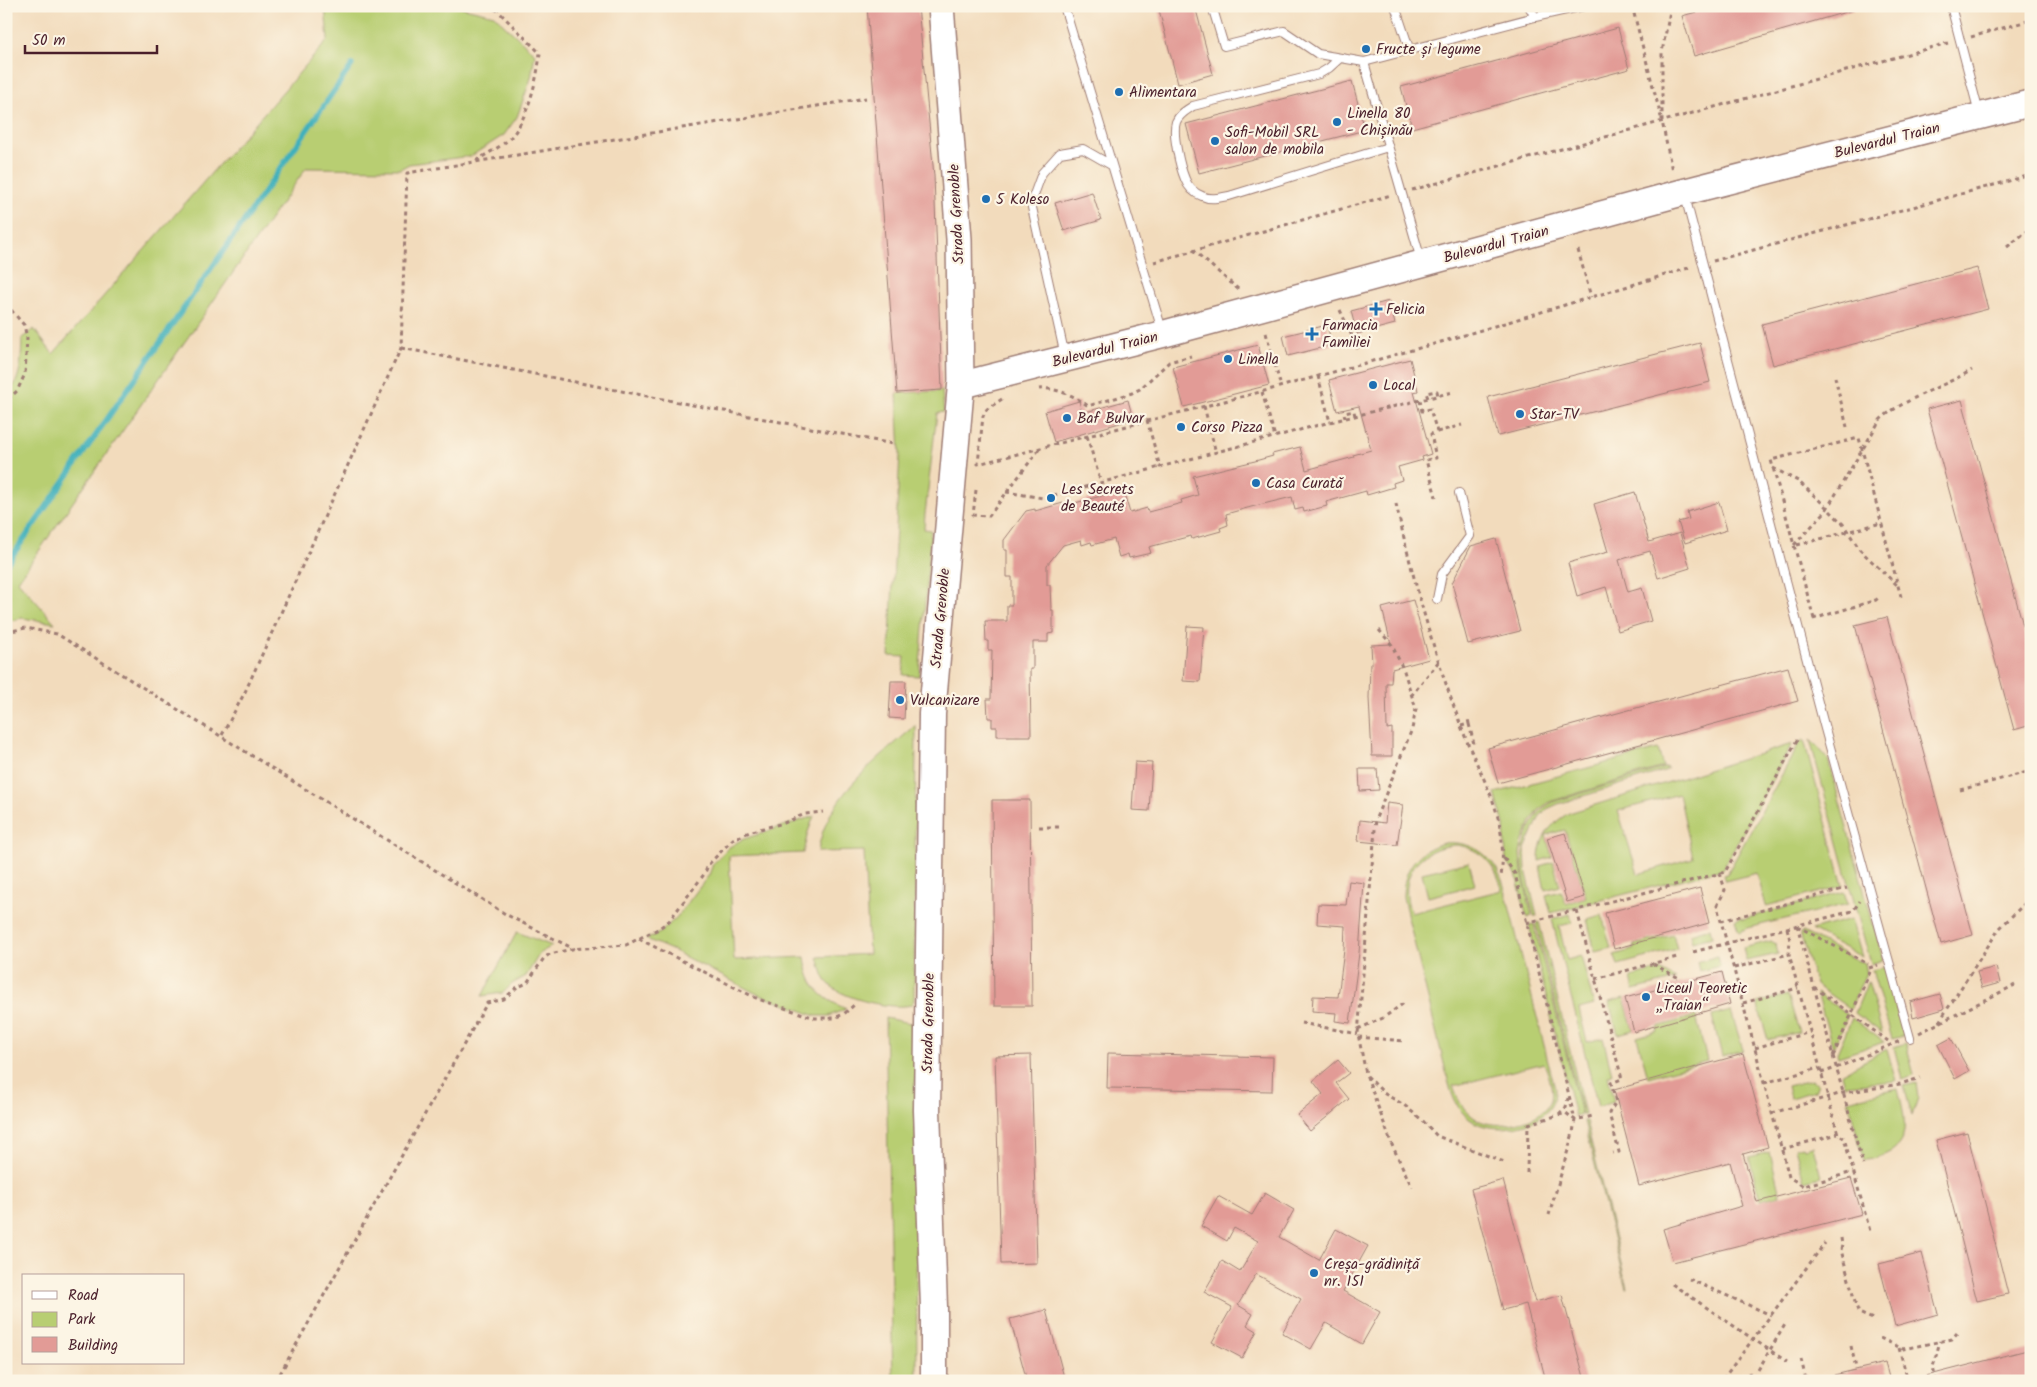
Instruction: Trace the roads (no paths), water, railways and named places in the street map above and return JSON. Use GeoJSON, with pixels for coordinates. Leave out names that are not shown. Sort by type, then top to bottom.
{"type":"FeatureCollection","features":[{"type":"Feature","properties":{"kind":"highway","name":"Bulevardul Traian"},"geometry":{"type":"LineString","coordinates":[[961,385],[1163,334],[1422,264],[1678,182],[1980,117],[2031,103]]}},
{"type":"Feature","properties":{"kind":"highway","name":"Strada Grenoble"},"geometry":{"type":"LineString","coordinates":[[934,1381],[934,1307],[927,1110],[932,714],[961,385]]}},
{"type":"Feature","properties":{"kind":"main road","name":"Strada Grenoble"},"geometry":{"type":"LineString","coordinates":[[941,6],[959,239],[961,385]]}},
{"type":"Feature","properties":{"kind":"lane"},"geometry":{"type":"LineString","coordinates":[[1064,6],[1163,334]]}},
{"type":"Feature","properties":{"kind":"lane"},"geometry":{"type":"LineString","coordinates":[[1212,6],[1224,46],[1284,32],[1318,54],[1364,62],[1584,6]]}},
{"type":"Feature","properties":{"kind":"lane"},"geometry":{"type":"LineString","coordinates":[[1395,6],[1410,51]]}},
{"type":"Feature","properties":{"kind":"lane"},"geometry":{"type":"LineString","coordinates":[[1529,6],[1536,17]]}},
{"type":"Feature","properties":{"kind":"lane"},"geometry":{"type":"LineString","coordinates":[[1951,6],[1980,117]]}},
{"type":"Feature","properties":{"kind":"lane"},"geometry":{"type":"LineString","coordinates":[[1340,58],[1319,74],[1194,106],[1184,112],[1177,120],[1174,132],[1186,179],[1191,189],[1202,196],[1212,199],[1229,196],[1388,147]]}},
{"type":"Feature","properties":{"kind":"lane"},"geometry":{"type":"LineString","coordinates":[[1364,62],[1422,264]]}},
{"type":"Feature","properties":{"kind":"lane"},"geometry":{"type":"LineString","coordinates":[[1066,359],[1031,203],[1042,173],[1060,153],[1082,149],[1111,165]]}},
{"type":"Feature","properties":{"kind":"lane"},"geometry":{"type":"LineString","coordinates":[[1678,182],[1704,264],[1797,624],[1910,1038]]}},
{"type":"Feature","properties":{"kind":"lane"},"geometry":{"type":"LineString","coordinates":[[1437,600],[1442,574],[1470,536],[1460,493]]}},
{"type":"Feature","properties":{"kind":"waterway"},"geometry":{"type":"LineString","coordinates":[[6,565],[352,65]]}},
{"type":"Feature","properties":{"kind":"place","name":"Fructe și legume"},"geometry":{"type":"Point","coordinates":[1366,49]}},
{"type":"Feature","properties":{"kind":"place","name":"Alimentara"},"geometry":{"type":"Point","coordinates":[1119,92]}},
{"type":"Feature","properties":{"kind":"place","name":"Linella 80 - Chișinău"},"geometry":{"type":"Point","coordinates":[1337,122]}},
{"type":"Feature","properties":{"kind":"place","name":"Sofi-Mobil SRL salon de mobila"},"geometry":{"type":"Point","coordinates":[1215,141]}},
{"type":"Feature","properties":{"kind":"place","name":"5 Koleso"},"geometry":{"type":"Point","coordinates":[986,199]}},
{"type":"Feature","properties":{"kind":"place","name":"Felicia"},"geometry":{"type":"Point","coordinates":[1376,309]}},
{"type":"Feature","properties":{"kind":"place","name":"Farmacia Familiei"},"geometry":{"type":"Point","coordinates":[1312,334]}},
{"type":"Feature","properties":{"kind":"place","name":"Linella"},"geometry":{"type":"Point","coordinates":[1228,359]}},
{"type":"Feature","properties":{"kind":"place","name":"Local"},"geometry":{"type":"Point","coordinates":[1373,385]}},
{"type":"Feature","properties":{"kind":"place","name":"Star-TV"},"geometry":{"type":"Point","coordinates":[1520,414]}},
{"type":"Feature","properties":{"kind":"place","name":"Baf Bulvar"},"geometry":{"type":"Point","coordinates":[1067,418]}},
{"type":"Feature","properties":{"kind":"place","name":"Corso Pizza"},"geometry":{"type":"Point","coordinates":[1181,427]}},
{"type":"Feature","properties":{"kind":"place","name":"Casa Curată"},"geometry":{"type":"Point","coordinates":[1256,483]}},
{"type":"Feature","properties":{"kind":"place","name":"Les Secrets de Beauté"},"geometry":{"type":"Point","coordinates":[1051,498]}},
{"type":"Feature","properties":{"kind":"place","name":"Vulcanizare"},"geometry":{"type":"Point","coordinates":[900,700]}},
{"type":"Feature","properties":{"kind":"place","name":"Liceul Teoretic „Traian“"},"geometry":{"type":"Point","coordinates":[1646,997]}},
{"type":"Feature","properties":{"kind":"place","name":"Creșa-grădiniță nr. 151"},"geometry":{"type":"Point","coordinates":[1314,1273]}}]}
